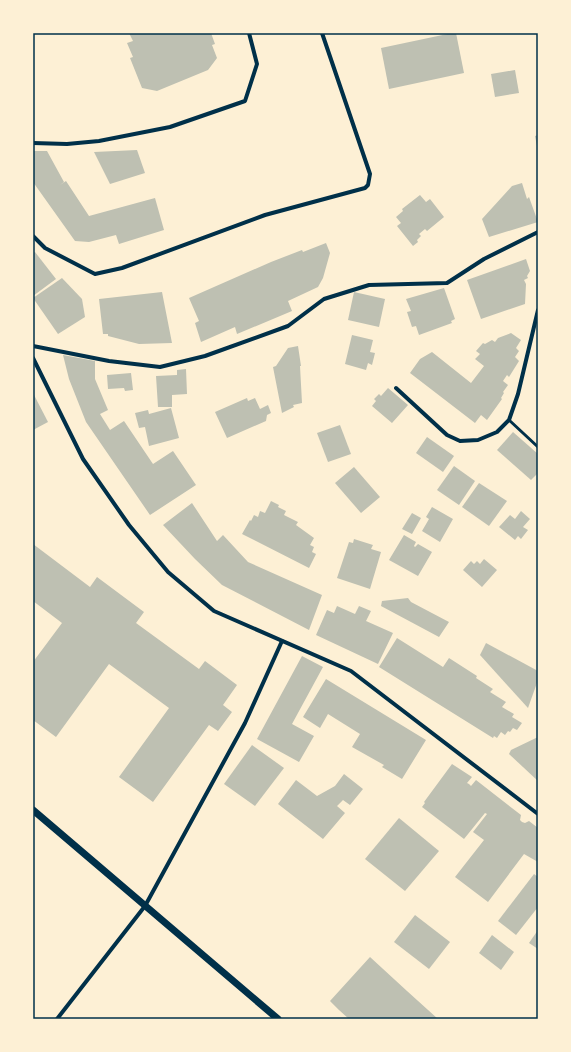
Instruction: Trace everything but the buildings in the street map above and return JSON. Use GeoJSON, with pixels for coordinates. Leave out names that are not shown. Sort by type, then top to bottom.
{"type":"FeatureCollection","features":[{"type":"Feature","properties":{"kind":"street"},"geometry":{"type":"LineString","coordinates":[[33,143],[67,144],[107,140],[170,127],[245,101],[257,64],[249,33]]}},
{"type":"Feature","properties":{"kind":"street"},"geometry":{"type":"LineString","coordinates":[[33,236],[45,248],[96,274],[122,268],[265,215],[365,188],[368,185],[370,174],[322,33]]}},
{"type":"Feature","properties":{"kind":"street"},"geometry":{"type":"LineString","coordinates":[[33,346],[109,361],[160,367],[205,356],[288,326],[324,299],[369,285],[447,282],[484,259],[538,232]]}},
{"type":"Feature","properties":{"kind":"street"},"geometry":{"type":"LineString","coordinates":[[396,388],[447,435],[460,441],[478,440],[497,432],[509,420],[518,394],[538,310]]}},
{"type":"Feature","properties":{"kind":"street"},"geometry":{"type":"LineString","coordinates":[[33,358],[83,459],[129,526],[168,572],[214,611],[351,671],[538,814]]}},
{"type":"Feature","properties":{"kind":"street"},"geometry":{"type":"LineString","coordinates":[[57,1019],[145,906],[245,723],[282,641]]}},
{"type":"Feature","properties":{"kind":"street"},"geometry":{"type":"LineString","coordinates":[[33,810],[278,1019]]}},
{"type":"Feature","properties":{"kind":"lane"},"geometry":{"type":"LineString","coordinates":[[509,420],[538,447]]}}]}
